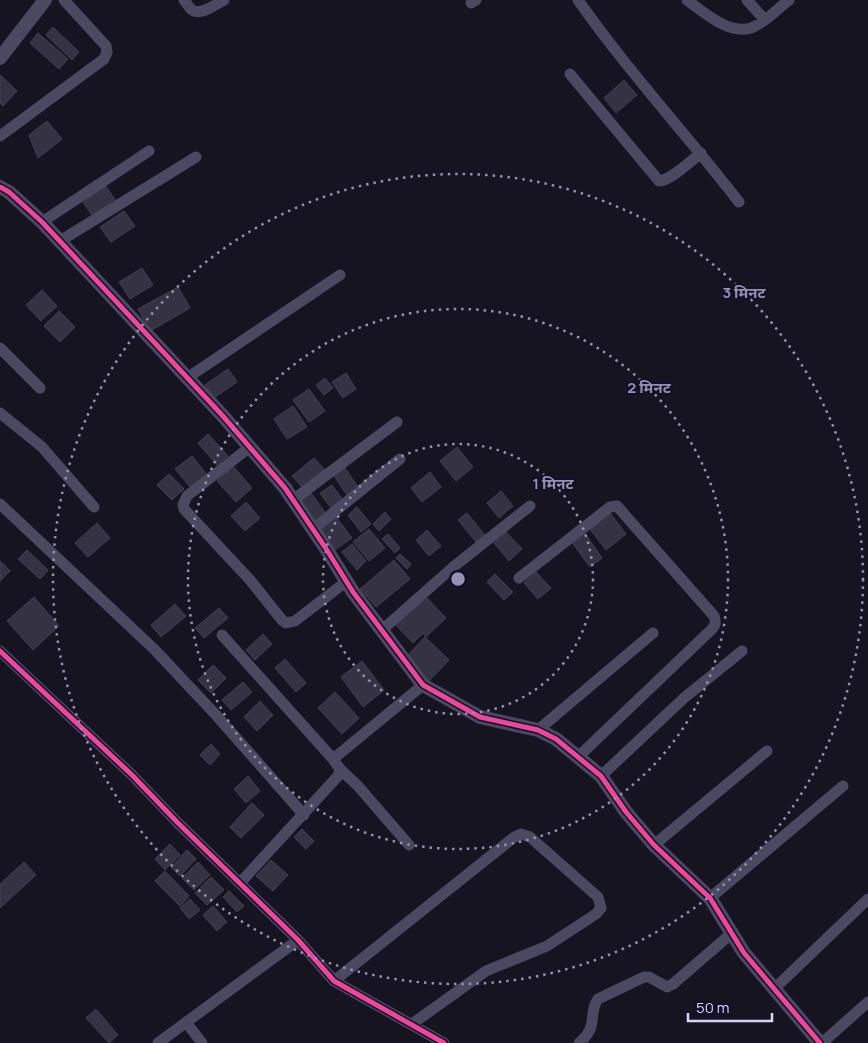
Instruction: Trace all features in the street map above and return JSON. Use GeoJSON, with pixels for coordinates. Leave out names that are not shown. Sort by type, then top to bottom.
{"type":"FeatureCollection","features":[{"type":"Feature","properties":{"kind":"street"},"geometry":{"type":"LineString","coordinates":[[0,58],[45,0]]}},
{"type":"Feature","properties":{"kind":"street"},"geometry":{"type":"LineString","coordinates":[[0,136],[104,59],[107,52],[106,46],[64,0]]}},
{"type":"Feature","properties":{"kind":"street"},"geometry":{"type":"LineString","coordinates":[[184,0],[191,10],[195,11],[204,10],[224,0]]}},
{"type":"Feature","properties":{"kind":"street"},"geometry":{"type":"LineString","coordinates":[[578,0],[650,95],[701,153],[739,202]]}},
{"type":"Feature","properties":{"kind":"street"},"geometry":{"type":"LineString","coordinates":[[687,0],[714,20],[744,29],[751,28],[764,20],[789,0]]}},
{"type":"Feature","properties":{"kind":"street"},"geometry":{"type":"LineString","coordinates":[[747,0],[764,20]]}},
{"type":"Feature","properties":{"kind":"street"},"geometry":{"type":"LineString","coordinates":[[570,74],[659,181],[664,181],[670,177],[701,153]]}},
{"type":"Feature","properties":{"kind":"street"},"geometry":{"type":"LineString","coordinates":[[42,222],[149,151]]}},
{"type":"Feature","properties":{"kind":"street"},"geometry":{"type":"LineString","coordinates":[[60,242],[196,157]]}},
{"type":"Feature","properties":{"kind":"street"},"geometry":{"type":"LineString","coordinates":[[0,187],[9,192],[42,222],[250,447],[293,500],[347,581],[423,685],[480,718],[538,730],[556,739],[601,776],[626,812],[654,845],[710,898],[744,953],[815,1041],[868,1002]]}},
{"type":"Feature","properties":{"kind":"street"},"geometry":{"type":"LineString","coordinates":[[187,378],[340,275]]}},
{"type":"Feature","properties":{"kind":"street"},"geometry":{"type":"LineString","coordinates":[[0,348],[40,388]]}},
{"type":"Feature","properties":{"kind":"street"},"geometry":{"type":"LineString","coordinates":[[0,413],[42,447],[94,507]]}},
{"type":"Feature","properties":{"kind":"street"},"geometry":{"type":"LineString","coordinates":[[293,500],[397,422]]}},
{"type":"Feature","properties":{"kind":"street"},"geometry":{"type":"LineString","coordinates":[[250,447],[187,496],[183,505],[184,509],[250,580],[286,623],[295,621],[347,581]]}},
{"type":"Feature","properties":{"kind":"street"},"geometry":{"type":"LineString","coordinates":[[313,529],[400,459]]}},
{"type":"Feature","properties":{"kind":"street"},"geometry":{"type":"LineString","coordinates":[[0,504],[154,649],[216,715],[304,815]]}},
{"type":"Feature","properties":{"kind":"street"},"geometry":{"type":"LineString","coordinates":[[382,630],[452,568],[530,506]]}},
{"type":"Feature","properties":{"kind":"street"},"geometry":{"type":"LineString","coordinates":[[520,578],[610,507],[616,506],[714,616],[716,621],[711,630],[578,757]]}},
{"type":"Feature","properties":{"kind":"street"},"geometry":{"type":"LineString","coordinates":[[538,730],[653,633]]}},
{"type":"Feature","properties":{"kind":"street"},"geometry":{"type":"LineString","coordinates":[[222,635],[409,845]]}},
{"type":"Feature","properties":{"kind":"street"},"geometry":{"type":"LineString","coordinates":[[0,651],[114,757],[298,940],[334,980],[444,1043]]}},
{"type":"Feature","properties":{"kind":"street"},"geometry":{"type":"LineString","coordinates":[[601,776],[684,698],[742,651]]}},
{"type":"Feature","properties":{"kind":"street"},"geometry":{"type":"LineString","coordinates":[[333,759],[423,685]]}},
{"type":"Feature","properties":{"kind":"street"},"geometry":{"type":"LineString","coordinates":[[654,845],[767,751]]}},
{"type":"Feature","properties":{"kind":"street"},"geometry":{"type":"LineString","coordinates":[[240,883],[304,815],[338,776],[340,769]]}},
{"type":"Feature","properties":{"kind":"street"},"geometry":{"type":"LineString","coordinates":[[710,898],[843,786]]}},
{"type":"Feature","properties":{"kind":"street"},"geometry":{"type":"LineString","coordinates":[[334,980],[513,838],[521,834],[530,837],[598,897],[601,908],[596,914],[548,946],[486,971],[412,1024]]}},
{"type":"Feature","properties":{"kind":"street"},"geometry":{"type":"LineString","coordinates":[[774,989],[868,899]]}},
{"type":"Feature","properties":{"kind":"street"},"geometry":{"type":"LineString","coordinates":[[579,1043],[589,1034],[594,1017],[595,1004],[598,999],[649,976],[667,987],[673,984],[732,933]]}},
{"type":"Feature","properties":{"kind":"street"},"geometry":{"type":"LineString","coordinates":[[158,1043],[298,940]]}},
{"type":"Feature","properties":{"kind":"street"},"geometry":{"type":"LineString","coordinates":[[186,1022],[202,1043]]}},
{"type":"Feature","properties":{"kind":"building"},"geometry":{"type":"Polygon","coordinates":[[[53,27],[79,52],[72,60],[46,35],[53,27]]]}},
{"type":"Feature","properties":{"kind":"building"},"geometry":{"type":"Polygon","coordinates":[[[38,33],[68,59],[59,69],[30,43],[38,33]]]}},
{"type":"Feature","properties":{"kind":"building"},"geometry":{"type":"Polygon","coordinates":[[[0,75],[17,91],[3,106],[0,103],[0,75]]]}},
{"type":"Feature","properties":{"kind":"building"},"geometry":{"type":"Polygon","coordinates":[[[624,80],[637,95],[616,113],[604,98],[624,80]]]}},
{"type":"Feature","properties":{"kind":"building"},"geometry":{"type":"Polygon","coordinates":[[[47,121],[62,139],[38,158],[29,135],[47,121]]]}},
{"type":"Feature","properties":{"kind":"building"},"geometry":{"type":"Polygon","coordinates":[[[106,186],[117,203],[94,218],[83,202],[106,186]]]}},
{"type":"Feature","properties":{"kind":"building"},"geometry":{"type":"Polygon","coordinates":[[[124,211],[135,226],[111,242],[100,227],[124,211]]]}},
{"type":"Feature","properties":{"kind":"building"},"geometry":{"type":"Polygon","coordinates":[[[142,268],[153,285],[130,299],[119,282],[142,268]]]}},
{"type":"Feature","properties":{"kind":"building"},"geometry":{"type":"Polygon","coordinates":[[[178,287],[190,308],[150,331],[138,309],[178,287]]]}},
{"type":"Feature","properties":{"kind":"building"},"geometry":{"type":"Polygon","coordinates":[[[42,290],[57,306],[41,321],[26,305],[42,290]]]}},
{"type":"Feature","properties":{"kind":"building"},"geometry":{"type":"Polygon","coordinates":[[[59,311],[75,327],[60,342],[44,326],[59,311]]]}},
{"type":"Feature","properties":{"kind":"building"},"geometry":{"type":"Polygon","coordinates":[[[228,369],[237,382],[214,398],[205,385],[228,369]]]}},
{"type":"Feature","properties":{"kind":"building"},"geometry":{"type":"Polygon","coordinates":[[[346,373],[356,389],[343,398],[332,382],[346,373]]]}},
{"type":"Feature","properties":{"kind":"building"},"geometry":{"type":"Polygon","coordinates":[[[325,378],[333,388],[324,395],[316,385],[325,378]]]}},
{"type":"Feature","properties":{"kind":"building"},"geometry":{"type":"Polygon","coordinates":[[[309,389],[325,411],[309,422],[293,400],[309,389]]]}},
{"type":"Feature","properties":{"kind":"building"},"geometry":{"type":"Polygon","coordinates":[[[293,406],[307,427],[287,439],[274,419],[293,406]]]}},
{"type":"Feature","properties":{"kind":"building"},"geometry":{"type":"Polygon","coordinates":[[[208,434],[228,456],[217,465],[198,443],[208,434]]]}},
{"type":"Feature","properties":{"kind":"building"},"geometry":{"type":"Polygon","coordinates":[[[457,447],[473,467],[456,481],[440,461],[457,447]]]}},
{"type":"Feature","properties":{"kind":"building"},"geometry":{"type":"Polygon","coordinates":[[[192,456],[208,476],[192,489],[175,469],[192,456]]]}},
{"type":"Feature","properties":{"kind":"building"},"geometry":{"type":"Polygon","coordinates":[[[314,458],[325,470],[303,488],[292,476],[314,458]]]}},
{"type":"Feature","properties":{"kind":"building"},"geometry":{"type":"Polygon","coordinates":[[[233,466],[252,488],[236,502],[217,481],[233,466]]]}},
{"type":"Feature","properties":{"kind":"building"},"geometry":{"type":"Polygon","coordinates":[[[345,468],[360,490],[349,498],[334,476],[345,468]]]}},
{"type":"Feature","properties":{"kind":"building"},"geometry":{"type":"Polygon","coordinates":[[[430,472],[441,487],[422,502],[411,488],[430,472]]]}},
{"type":"Feature","properties":{"kind":"building"},"geometry":{"type":"Polygon","coordinates":[[[169,474],[184,489],[172,500],[157,485],[169,474]]]}},
{"type":"Feature","properties":{"kind":"building"},"geometry":{"type":"Polygon","coordinates":[[[332,485],[342,499],[331,508],[320,493],[332,485]]]}},
{"type":"Feature","properties":{"kind":"building"},"geometry":{"type":"Polygon","coordinates":[[[501,491],[513,506],[499,518],[487,503],[501,491]]]}},
{"type":"Feature","properties":{"kind":"building"},"geometry":{"type":"Polygon","coordinates":[[[311,493],[327,515],[314,525],[298,503],[311,493]]]}},
{"type":"Feature","properties":{"kind":"building"},"geometry":{"type":"Polygon","coordinates":[[[246,502],[260,518],[245,531],[231,516],[246,502]]]}},
{"type":"Feature","properties":{"kind":"building"},"geometry":{"type":"Polygon","coordinates":[[[357,507],[371,524],[361,532],[348,515],[357,507]]]}},
{"type":"Feature","properties":{"kind":"building"},"geometry":{"type":"Polygon","coordinates":[[[385,512],[391,519],[379,531],[373,524],[385,512]]]}},
{"type":"Feature","properties":{"kind":"building"},"geometry":{"type":"Polygon","coordinates":[[[467,513],[485,535],[476,542],[458,520],[467,513]]]}},
{"type":"Feature","properties":{"kind":"building"},"geometry":{"type":"Polygon","coordinates":[[[610,513],[626,534],[606,550],[590,529],[610,513]]]}},
{"type":"Feature","properties":{"kind":"building"},"geometry":{"type":"Polygon","coordinates":[[[334,514],[352,538],[333,551],[316,527],[334,514]]]}},
{"type":"Feature","properties":{"kind":"building"},"geometry":{"type":"Polygon","coordinates":[[[97,523],[110,538],[88,557],[75,543],[97,523]]]}},
{"type":"Feature","properties":{"kind":"building"},"geometry":{"type":"Polygon","coordinates":[[[369,529],[385,548],[369,561],[353,542],[369,529]]]}},
{"type":"Feature","properties":{"kind":"building"},"geometry":{"type":"Polygon","coordinates":[[[427,530],[441,546],[429,556],[416,540],[427,530]]]}},
{"type":"Feature","properties":{"kind":"building"},"geometry":{"type":"Polygon","coordinates":[[[506,532],[522,549],[509,561],[494,543],[506,532]]]}},
{"type":"Feature","properties":{"kind":"building"},"geometry":{"type":"Polygon","coordinates":[[[584,532],[602,558],[590,567],[571,541],[584,532]]]}},
{"type":"Feature","properties":{"kind":"building"},"geometry":{"type":"Polygon","coordinates":[[[388,534],[400,548],[395,553],[382,539],[388,534]]]}},
{"type":"Feature","properties":{"kind":"building"},"geometry":{"type":"Polygon","coordinates":[[[352,544],[366,561],[357,570],[342,552],[352,544]]]}},
{"type":"Feature","properties":{"kind":"building"},"geometry":{"type":"Polygon","coordinates":[[[27,550],[48,570],[40,579],[18,559],[27,550]]]}},
{"type":"Feature","properties":{"kind":"building"},"geometry":{"type":"Polygon","coordinates":[[[400,554],[411,564],[407,569],[396,558],[400,554]]]}},
{"type":"Feature","properties":{"kind":"building"},"geometry":{"type":"Polygon","coordinates":[[[394,560],[410,579],[376,607],[360,589],[394,560]]]}},
{"type":"Feature","properties":{"kind":"building"},"geometry":{"type":"Polygon","coordinates":[[[0,561],[10,571],[0,581],[0,561]]]}},
{"type":"Feature","properties":{"kind":"building"},"geometry":{"type":"Polygon","coordinates":[[[536,572],[551,588],[538,599],[524,583],[536,572]]]}},
{"type":"Feature","properties":{"kind":"building"},"geometry":{"type":"Polygon","coordinates":[[[495,574],[513,592],[504,600],[487,582],[495,574]]]}},
{"type":"Feature","properties":{"kind":"building"},"geometry":{"type":"Polygon","coordinates":[[[425,596],[446,618],[426,637],[423,633],[413,643],[395,624],[425,596]]]}},
{"type":"Feature","properties":{"kind":"building"},"geometry":{"type":"Polygon","coordinates":[[[34,597],[59,626],[33,650],[7,621],[34,597]]]}},
{"type":"Feature","properties":{"kind":"building"},"geometry":{"type":"Polygon","coordinates":[[[175,604],[186,616],[161,637],[151,625],[175,604]]]}},
{"type":"Feature","properties":{"kind":"building"},"geometry":{"type":"Polygon","coordinates":[[[219,608],[228,618],[204,638],[195,628],[219,608]]]}},
{"type":"Feature","properties":{"kind":"building"},"geometry":{"type":"Polygon","coordinates":[[[263,634],[272,644],[255,660],[246,650],[263,634]]]}},
{"type":"Feature","properties":{"kind":"building"},"geometry":{"type":"Polygon","coordinates":[[[425,637],[449,660],[428,682],[404,659],[425,637]]]}},
{"type":"Feature","properties":{"kind":"building"},"geometry":{"type":"Polygon","coordinates":[[[285,659],[306,683],[296,692],[275,668],[285,659]]]}},
{"type":"Feature","properties":{"kind":"building"},"geometry":{"type":"Polygon","coordinates":[[[362,661],[384,690],[363,707],[341,677],[362,661]]]}},
{"type":"Feature","properties":{"kind":"building"},"geometry":{"type":"Polygon","coordinates":[[[213,665],[226,678],[211,693],[198,680],[213,665]]]}},
{"type":"Feature","properties":{"kind":"building"},"geometry":{"type":"Polygon","coordinates":[[[243,682],[252,692],[231,710],[222,700],[243,682]]]}},
{"type":"Feature","properties":{"kind":"building"},"geometry":{"type":"Polygon","coordinates":[[[335,692],[359,718],[342,734],[318,708],[335,692]]]}},
{"type":"Feature","properties":{"kind":"building"},"geometry":{"type":"Polygon","coordinates":[[[260,701],[273,715],[257,731],[244,717],[260,701]]]}},
{"type":"Feature","properties":{"kind":"building"},"geometry":{"type":"Polygon","coordinates":[[[211,744],[220,754],[210,765],[200,755],[211,744]]]}},
{"type":"Feature","properties":{"kind":"building"},"geometry":{"type":"Polygon","coordinates":[[[248,776],[260,791],[246,803],[234,789],[248,776]]]}},
{"type":"Feature","properties":{"kind":"building"},"geometry":{"type":"Polygon","coordinates":[[[252,803],[264,815],[241,838],[230,827],[252,803]]]}},
{"type":"Feature","properties":{"kind":"building"},"geometry":{"type":"Polygon","coordinates":[[[302,829],[314,841],[306,849],[294,837],[302,829]]]}},
{"type":"Feature","properties":{"kind":"building"},"geometry":{"type":"Polygon","coordinates":[[[170,844],[180,855],[165,870],[155,859],[170,844]]]}},
{"type":"Feature","properties":{"kind":"building"},"geometry":{"type":"Polygon","coordinates":[[[187,850],[196,859],[180,876],[171,867],[187,850]]]}},
{"type":"Feature","properties":{"kind":"building"},"geometry":{"type":"Polygon","coordinates":[[[271,860],[288,875],[273,891],[256,876],[271,860]]]}},
{"type":"Feature","properties":{"kind":"building"},"geometry":{"type":"Polygon","coordinates":[[[24,862],[36,875],[0,908],[0,884],[24,862]]]}},
{"type":"Feature","properties":{"kind":"building"},"geometry":{"type":"Polygon","coordinates":[[[198,862],[210,875],[194,890],[182,878],[198,862]]]}},
{"type":"Feature","properties":{"kind":"building"},"geometry":{"type":"Polygon","coordinates":[[[165,871],[189,896],[180,906],[155,881],[165,871]]]}},
{"type":"Feature","properties":{"kind":"building"},"geometry":{"type":"Polygon","coordinates":[[[211,877],[224,890],[207,905],[195,893],[211,877]]]}},
{"type":"Feature","properties":{"kind":"building"},"geometry":{"type":"Polygon","coordinates":[[[229,891],[244,906],[237,912],[223,897],[229,891]]]}},
{"type":"Feature","properties":{"kind":"building"},"geometry":{"type":"Polygon","coordinates":[[[190,899],[200,910],[189,919],[180,908],[190,899]]]}},
{"type":"Feature","properties":{"kind":"building"},"geometry":{"type":"Polygon","coordinates":[[[213,906],[227,922],[217,931],[203,915],[213,906]]]}},
{"type":"Feature","properties":{"kind":"building"},"geometry":{"type":"Polygon","coordinates":[[[96,1009],[118,1035],[109,1043],[86,1018],[96,1009]]]}},
{"type":"Feature","properties":{"kind":"cycle path"},"geometry":{"type":"LineString","coordinates":[[0,187],[9,192],[42,222],[222,415],[285,488],[353,592],[423,685],[480,717],[538,730],[556,739],[601,776],[626,812],[654,845],[710,898],[744,953],[820,1043]]}},
{"type":"Feature","properties":{"kind":"cycle path"},"geometry":{"type":"LineString","coordinates":[[0,651],[132,775],[177,822],[298,940],[334,981],[444,1043]]}}]}
